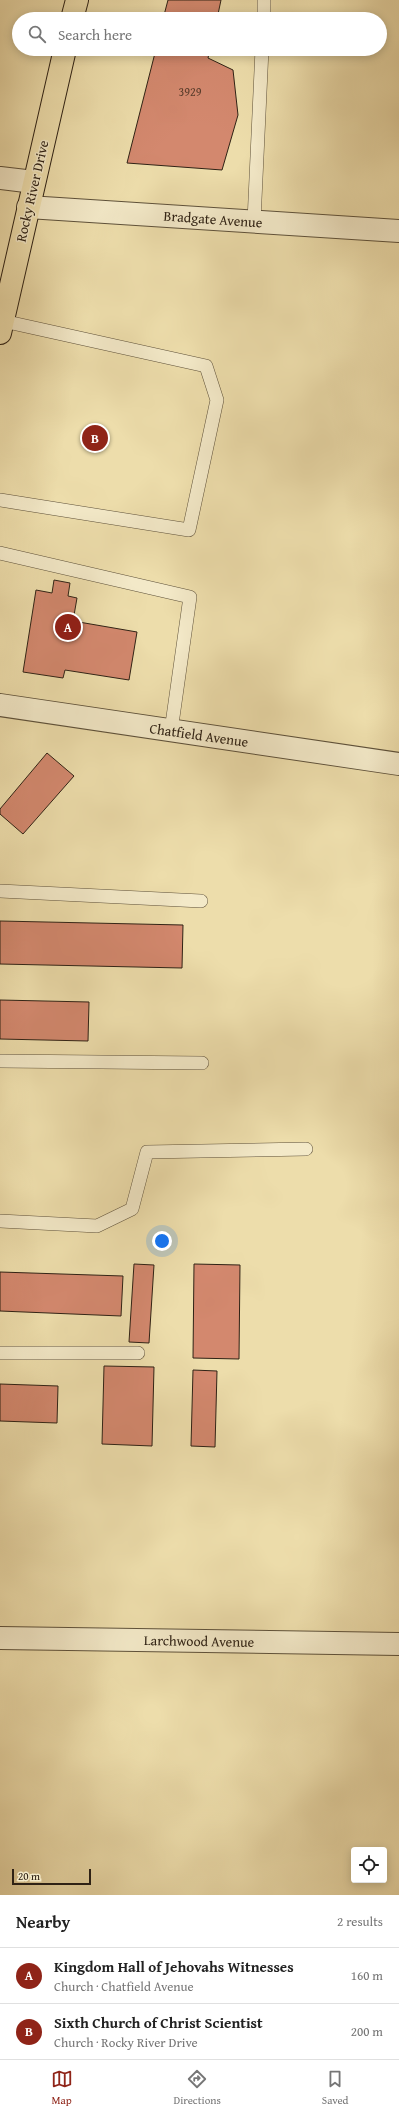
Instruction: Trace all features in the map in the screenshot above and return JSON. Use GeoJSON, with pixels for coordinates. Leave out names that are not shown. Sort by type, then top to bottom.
{"type":"FeatureCollection","features":[{"type":"Feature","properties":{"kind":"main road"},"geometry":{"type":"LineString","coordinates":[[74,12],[77,0]]}},
{"type":"Feature","properties":{"kind":"main road","name":"Rocky River Drive"},"geometry":{"type":"LineString","coordinates":[[1,327],[63,56]]}},
{"type":"Feature","properties":{"kind":"street"},"geometry":{"type":"LineString","coordinates":[[0,178],[34,182]]}},
{"type":"Feature","properties":{"kind":"street","name":"Bradgate Avenue"},"geometry":{"type":"LineString","coordinates":[[28,206],[399,231]]}},
{"type":"Feature","properties":{"kind":"street","name":"Chatfield Avenue"},"geometry":{"type":"LineString","coordinates":[[0,705],[399,764]]}},
{"type":"Feature","properties":{"kind":"street","name":"Larchwood Avenue"},"geometry":{"type":"LineString","coordinates":[[0,1638],[399,1644]]}},
{"type":"Feature","properties":{"kind":"lane"},"geometry":{"type":"LineString","coordinates":[[264,0],[264,12]]}},
{"type":"Feature","properties":{"kind":"lane"},"geometry":{"type":"LineString","coordinates":[[254,221],[262,56]]}},
{"type":"Feature","properties":{"kind":"lane"},"geometry":{"type":"LineString","coordinates":[[0,500],[189,530],[217,400],[206,366],[1,327]]}},
{"type":"Feature","properties":{"kind":"lane"},"geometry":{"type":"LineString","coordinates":[[0,552],[190,597],[171,731]]}},
{"type":"Feature","properties":{"kind":"lane"},"geometry":{"type":"LineString","coordinates":[[0,891],[201,901]]}},
{"type":"Feature","properties":{"kind":"lane"},"geometry":{"type":"LineString","coordinates":[[0,1061],[202,1063]]}},
{"type":"Feature","properties":{"kind":"lane"},"geometry":{"type":"LineString","coordinates":[[0,1221],[97,1226],[132,1209],[147,1152],[306,1149]]}},
{"type":"Feature","properties":{"kind":"lane"},"geometry":{"type":"LineString","coordinates":[[0,1353],[138,1353]]}},
{"type":"Feature","properties":{"kind":"building"},"geometry":{"type":"Polygon","coordinates":[[[168,0],[221,0],[218,12],[165,12],[168,0]]]}},
{"type":"Feature","properties":{"kind":"building"},"geometry":{"type":"Polygon","coordinates":[[[154,56],[208,56],[208,58],[233,70],[238,115],[222,170],[127,163],[154,56]]]}},
{"type":"Feature","properties":{"kind":"building"},"geometry":{"type":"Polygon","coordinates":[[[54,580],[70,583],[68,596],[77,598],[73,621],[137,632],[129,680],[65,670],[63,678],[23,672],[36,590],[52,593],[54,580]]]}},
{"type":"Feature","properties":{"kind":"building"},"geometry":{"type":"Polygon","coordinates":[[[47,753],[74,776],[23,834],[0,814],[0,809],[47,753]]]}},
{"type":"Feature","properties":{"kind":"building"},"geometry":{"type":"Polygon","coordinates":[[[0,921],[183,925],[182,968],[0,964],[0,921]]]}},
{"type":"Feature","properties":{"kind":"building"},"geometry":{"type":"Polygon","coordinates":[[[0,1000],[89,1002],[88,1041],[0,1039],[0,1000]]]}},
{"type":"Feature","properties":{"kind":"building"},"geometry":{"type":"Polygon","coordinates":[[[134,1264],[154,1265],[149,1343],[129,1342],[134,1264]]]}},
{"type":"Feature","properties":{"kind":"building"},"geometry":{"type":"Polygon","coordinates":[[[194,1264],[240,1265],[239,1359],[193,1358],[194,1264]]]}},
{"type":"Feature","properties":{"kind":"building"},"geometry":{"type":"Polygon","coordinates":[[[0,1272],[123,1276],[121,1316],[0,1311],[0,1272]]]}},
{"type":"Feature","properties":{"kind":"building"},"geometry":{"type":"Polygon","coordinates":[[[104,1366],[154,1367],[152,1446],[102,1444],[104,1366]]]}},
{"type":"Feature","properties":{"kind":"building"},"geometry":{"type":"Polygon","coordinates":[[[193,1370],[217,1371],[215,1447],[191,1446],[193,1370]]]}},
{"type":"Feature","properties":{"kind":"building"},"geometry":{"type":"Polygon","coordinates":[[[0,1384],[58,1386],[57,1423],[0,1421],[0,1384]]]}},
{"type":"Feature","properties":{"kind":"place","name":"Sixth Church of Christ Scientist"},"geometry":{"type":"Point","coordinates":[95,438]}},
{"type":"Feature","properties":{"kind":"place","name":"Kingdom Hall of Jehovahs Witnesses"},"geometry":{"type":"Point","coordinates":[68,627]}}]}
